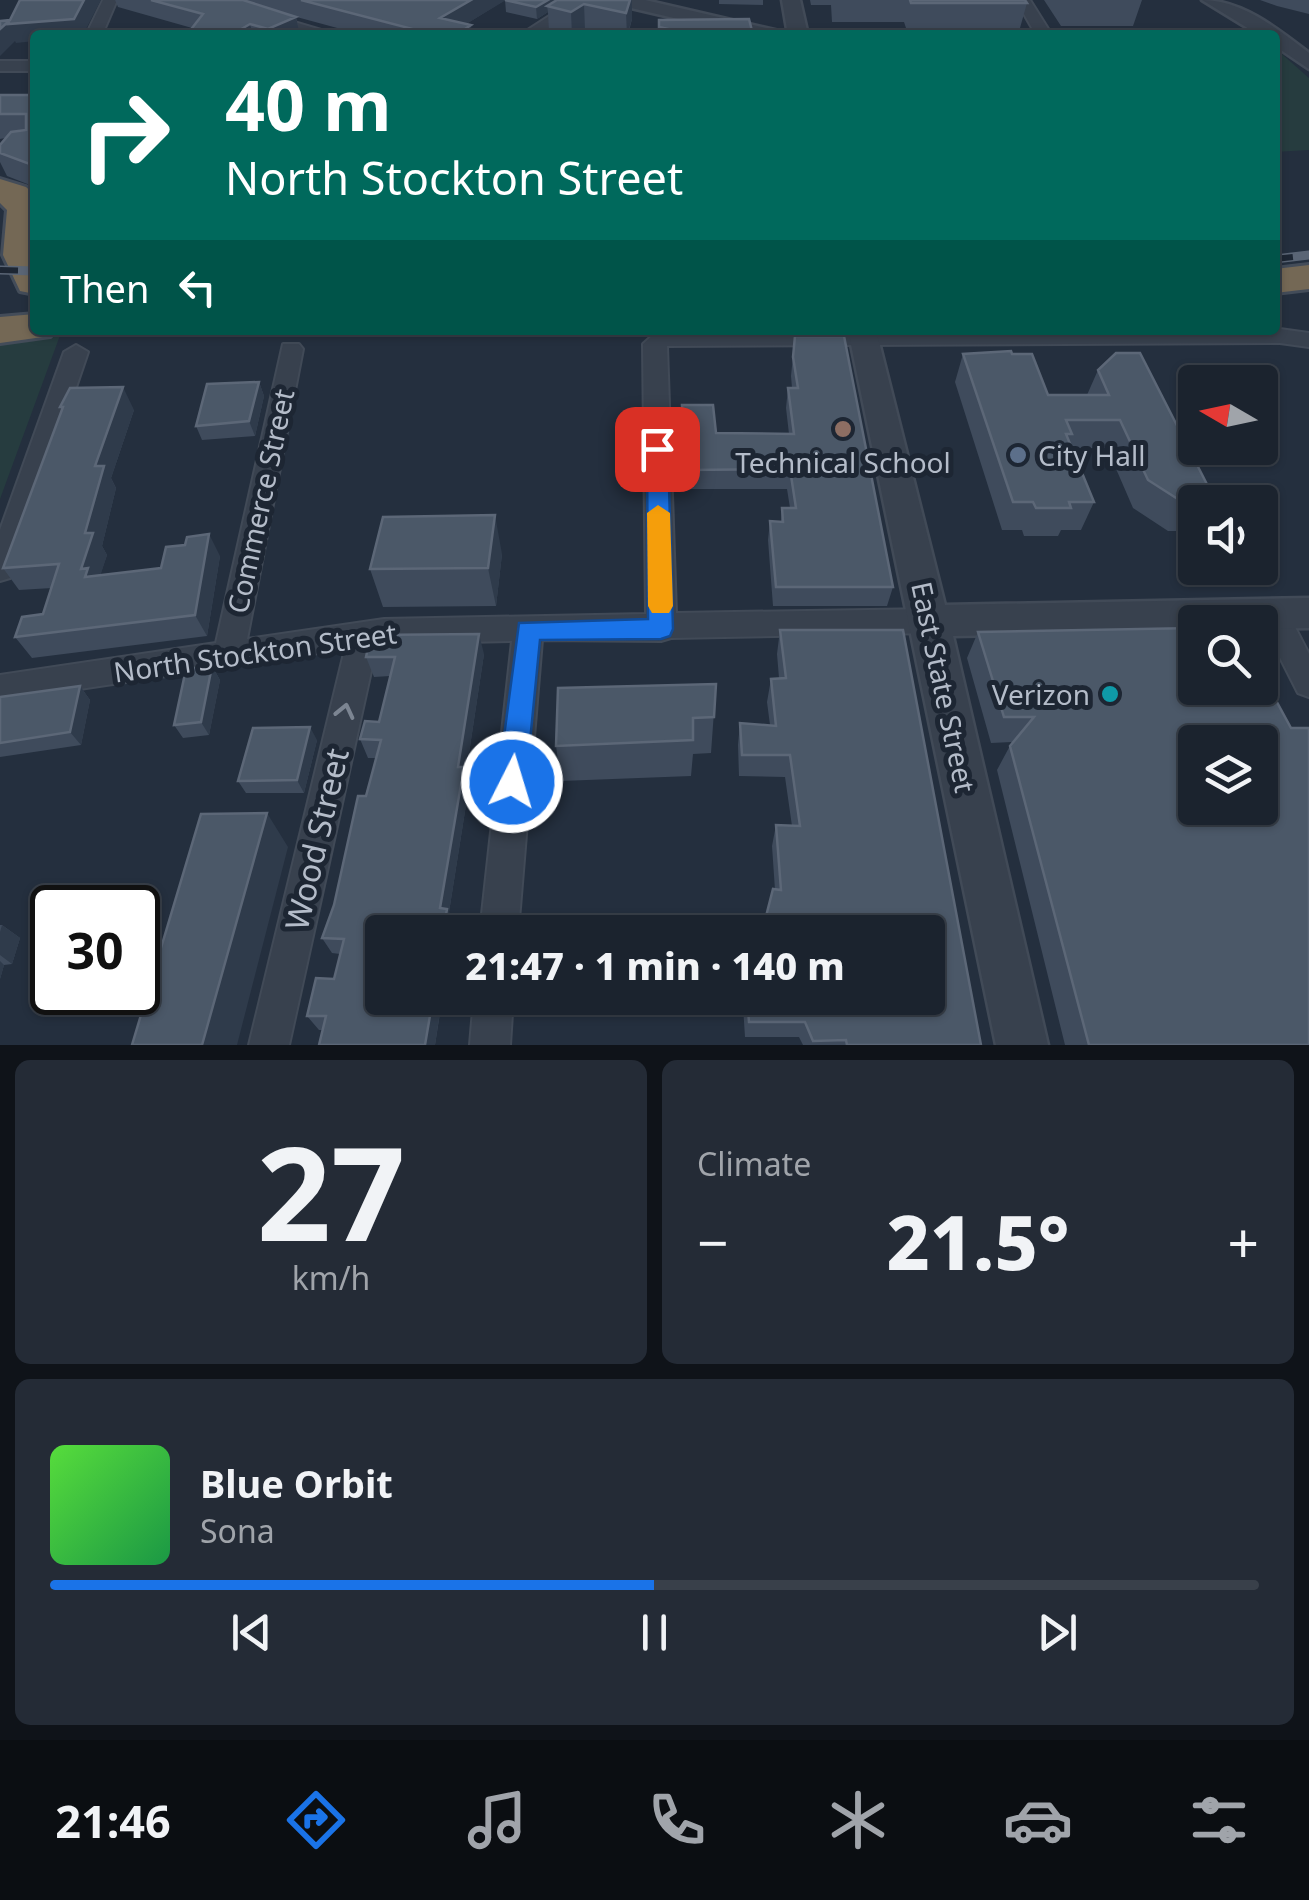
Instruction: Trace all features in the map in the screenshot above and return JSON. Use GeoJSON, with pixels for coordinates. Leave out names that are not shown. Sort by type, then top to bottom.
{"type":"FeatureCollection","features":[{"type":"Feature","properties":{"kind":"highway"},"geometry":{"type":"LineString","coordinates":[[0,190],[26,207],[12,242],[30,272]]}},
{"type":"Feature","properties":{"kind":"highway"},"geometry":{"type":"LineString","coordinates":[[1280,280],[1309,277]]}},
{"type":"Feature","properties":{"kind":"highway"},"geometry":{"type":"LineString","coordinates":[[1280,291],[1309,292]]}},
{"type":"Feature","properties":{"kind":"highway"},"geometry":{"type":"LineString","coordinates":[[0,303],[30,303]]}},
{"type":"Feature","properties":{"kind":"highway"},"geometry":{"type":"LineString","coordinates":[[1280,312],[1309,311]]}},
{"type":"Feature","properties":{"kind":"highway"},"geometry":{"type":"LineString","coordinates":[[0,322],[30,324]]}},
{"type":"Feature","properties":{"kind":"highway"},"geometry":{"type":"LineString","coordinates":[[0,330],[30,325]]}},
{"type":"Feature","properties":{"kind":"street"},"geometry":{"type":"LineString","coordinates":[[96,30],[110,0]]}},
{"type":"Feature","properties":{"kind":"street"},"geometry":{"type":"LineString","coordinates":[[203,0],[312,30]]}},
{"type":"Feature","properties":{"kind":"street"},"geometry":{"type":"LineString","coordinates":[[536,30],[584,0]]}},
{"type":"Feature","properties":{"kind":"street"},"geometry":{"type":"LineString","coordinates":[[620,0],[750,30]]}},
{"type":"Feature","properties":{"kind":"street"},"geometry":{"type":"LineString","coordinates":[[791,0],[797,30]]}},
{"type":"Feature","properties":{"kind":"street"},"geometry":{"type":"LineString","coordinates":[[1023,0],[1041,30]]}},
{"type":"Feature","properties":{"kind":"street"},"geometry":{"type":"LineString","coordinates":[[1211,0],[1263,30]]}},
{"type":"Feature","properties":{"kind":"street"},"geometry":{"type":"LineString","coordinates":[[1280,37],[1309,38]]}},
{"type":"Feature","properties":{"kind":"street"},"geometry":{"type":"LineString","coordinates":[[1280,41],[1309,62]]}},
{"type":"Feature","properties":{"kind":"street"},"geometry":{"type":"LineString","coordinates":[[0,66],[30,66]]}},
{"type":"Feature","properties":{"kind":"street"},"geometry":{"type":"LineString","coordinates":[[661,629],[655,344],[662,339],[778,335]]}},
{"type":"Feature","properties":{"kind":"street","name":"East State Street"},"geometry":{"type":"LineString","coordinates":[[863,335],[1022,1045]]}},
{"type":"Feature","properties":{"kind":"street"},"geometry":{"type":"LineString","coordinates":[[1141,335],[1280,336],[1309,340]]}},
{"type":"Feature","properties":{"kind":"street","name":"Commerce Street"},"geometry":{"type":"LineString","coordinates":[[229,652],[291,349]]}},
{"type":"Feature","properties":{"kind":"street"},"geometry":{"type":"LineString","coordinates":[[0,570],[76,352]]}},
{"type":"Feature","properties":{"kind":"street"},"geometry":{"type":"LineString","coordinates":[[930,621],[1291,614],[1309,684]]}},
{"type":"Feature","properties":{"kind":"street","name":"North Stockton Street"},"geometry":{"type":"LineString","coordinates":[[0,688],[364,633],[930,621]]}},
{"type":"Feature","properties":{"kind":"street"},"geometry":{"type":"LineString","coordinates":[[501,915],[528,630]]}},
{"type":"Feature","properties":{"kind":"street","name":"Wood Street"},"geometry":{"type":"LineString","coordinates":[[269,1045],[364,633]]}},
{"type":"Feature","properties":{"kind":"street"},"geometry":{"type":"LineString","coordinates":[[490,1045],[493,1015]]}},
{"type":"Feature","properties":{"kind":"green space"},"geometry":{"type":"Polygon","coordinates":[[[1280,52],[1309,78],[1309,150],[1280,152],[1280,52]]]}},
{"type":"Feature","properties":{"kind":"green space"},"geometry":{"type":"Polygon","coordinates":[[[0,335],[60,335],[0,499],[0,335]]]}},
{"type":"Feature","properties":{"kind":"building"},"geometry":{"type":"Polygon","coordinates":[[[20,0],[84,0],[74,19],[8,24],[9,21],[0,29],[0,21],[10,20],[20,0]]]}},
{"type":"Feature","properties":{"kind":"building"},"geometry":{"type":"Polygon","coordinates":[[[151,0],[243,0],[296,17],[268,29],[250,24],[240,30],[191,30],[203,14],[151,0]]]}},
{"type":"Feature","properties":{"kind":"building"},"geometry":{"type":"Polygon","coordinates":[[[301,0],[471,0],[440,18],[471,25],[464,30],[416,30],[301,0]]]}},
{"type":"Feature","properties":{"kind":"building"},"geometry":{"type":"Polygon","coordinates":[[[505,0],[548,0],[536,7],[505,0]]]}},
{"type":"Feature","properties":{"kind":"building"},"geometry":{"type":"Polygon","coordinates":[[[557,0],[630,0],[626,13],[584,4],[571,12],[547,6],[557,0]]]}},
{"type":"Feature","properties":{"kind":"building"},"geometry":{"type":"Polygon","coordinates":[[[910,0],[1025,0],[1027,3],[911,3],[910,0]]]}},
{"type":"Feature","properties":{"kind":"building"},"geometry":{"type":"Polygon","coordinates":[[[749,19],[752,30],[672,30],[659,27],[659,20],[749,19]]]}},
{"type":"Feature","properties":{"kind":"building"},"geometry":{"type":"Polygon","coordinates":[[[0,95],[30,95],[30,164],[0,153],[0,145],[11,132],[26,130],[26,114],[0,114],[0,95]]]}},
{"type":"Feature","properties":{"kind":"building"},"geometry":{"type":"Polygon","coordinates":[[[795,336],[844,336],[893,587],[776,587],[770,521],[783,522],[782,508],[796,508],[790,469],[686,470],[682,405],[713,405],[716,433],[794,434],[788,388],[798,388],[793,357],[795,336]]]}},
{"type":"Feature","properties":{"kind":"building"},"geometry":{"type":"Polygon","coordinates":[[[1116,353],[1140,353],[1178,428],[1178,465],[1197,465],[1207,485],[1178,485],[1178,499],[1148,480],[1120,420],[1066,420],[1072,434],[1066,434],[1094,502],[1069,502],[1071,508],[1036,508],[1033,502],[1013,502],[963,354],[1032,354],[1048,395],[1109,395],[1098,370],[1116,353]]]}},
{"type":"Feature","properties":{"kind":"building"},"geometry":{"type":"Polygon","coordinates":[[[259,382],[249,421],[196,426],[207,384],[259,382]]]}},
{"type":"Feature","properties":{"kind":"building"},"geometry":{"type":"Polygon","coordinates":[[[123,387],[95,466],[104,466],[85,533],[93,533],[81,569],[88,568],[85,577],[161,568],[166,547],[185,545],[187,537],[209,534],[195,615],[15,637],[22,617],[43,614],[59,564],[3,568],[60,407],[70,388],[123,387]]]}},
{"type":"Feature","properties":{"kind":"building"},"geometry":{"type":"Polygon","coordinates":[[[495,515],[488,568],[370,569],[383,517],[495,515]]]}},
{"type":"Feature","properties":{"kind":"building"},"geometry":{"type":"Polygon","coordinates":[[[1178,628],[1178,705],[1278,704],[1291,728],[1309,728],[1309,1045],[1089,1045],[1010,746],[1034,717],[1004,717],[978,632],[1178,628]]]}},
{"type":"Feature","properties":{"kind":"building"},"geometry":{"type":"Polygon","coordinates":[[[780,630],[903,630],[981,1045],[847,1045],[846,1040],[813,1041],[805,1022],[749,1022],[748,1015],[945,1015],[945,915],[766,915],[773,889],[781,890],[776,825],[800,826],[790,755],[742,755],[740,723],[776,726],[771,679],[786,678],[780,630]]]}},
{"type":"Feature","properties":{"kind":"building"},"geometry":{"type":"Polygon","coordinates":[[[479,634],[458,767],[464,767],[440,908],[447,909],[446,915],[365,915],[365,1015],[430,1015],[425,1045],[319,1045],[326,1016],[307,1016],[316,978],[334,979],[344,939],[322,938],[334,905],[358,796],[366,796],[381,740],[360,739],[365,721],[379,722],[395,657],[366,657],[371,635],[479,634]]]}},
{"type":"Feature","properties":{"kind":"building"},"geometry":{"type":"Polygon","coordinates":[[[212,666],[201,722],[174,725],[186,669],[212,666]]]}},
{"type":"Feature","properties":{"kind":"building"},"geometry":{"type":"Polygon","coordinates":[[[716,684],[714,717],[693,718],[693,740],[556,746],[558,688],[716,684]]]}},
{"type":"Feature","properties":{"kind":"building"},"geometry":{"type":"Polygon","coordinates":[[[80,686],[70,732],[0,743],[0,697],[80,686]]]}},
{"type":"Feature","properties":{"kind":"building"},"geometry":{"type":"Polygon","coordinates":[[[310,727],[297,780],[238,781],[253,728],[310,727]]]}},
{"type":"Feature","properties":{"kind":"building"},"geometry":{"type":"Polygon","coordinates":[[[267,813],[202,1045],[132,1045],[141,1015],[160,1015],[160,951],[201,814],[267,813]]]}},
{"type":"Feature","properties":{"kind":"railway"},"geometry":{"type":"LineString","coordinates":[[1280,258],[1309,255]]}},
{"type":"Feature","properties":{"kind":"railway"},"geometry":{"type":"LineString","coordinates":[[0,270],[30,271]]}},
{"type":"Feature","properties":{"kind":"slow traffic"},"geometry":{"type":"LineString","coordinates":[[658,513],[661,606]]}},
{"type":"Feature","properties":{"kind":"place","name":"Technical School"},"geometry":{"type":"Point","coordinates":[843,429]}},
{"type":"Feature","properties":{"kind":"place","name":"City Hall"},"geometry":{"type":"Point","coordinates":[1018,455]}},
{"type":"Feature","properties":{"kind":"place","name":"Verizon"},"geometry":{"type":"Point","coordinates":[1110,694]}},
{"type":"Feature","properties":{"kind":"route"},"geometry":{"type":"LineString","coordinates":[[512,782],[528,630],[661,629],[657,449]]}}]}
